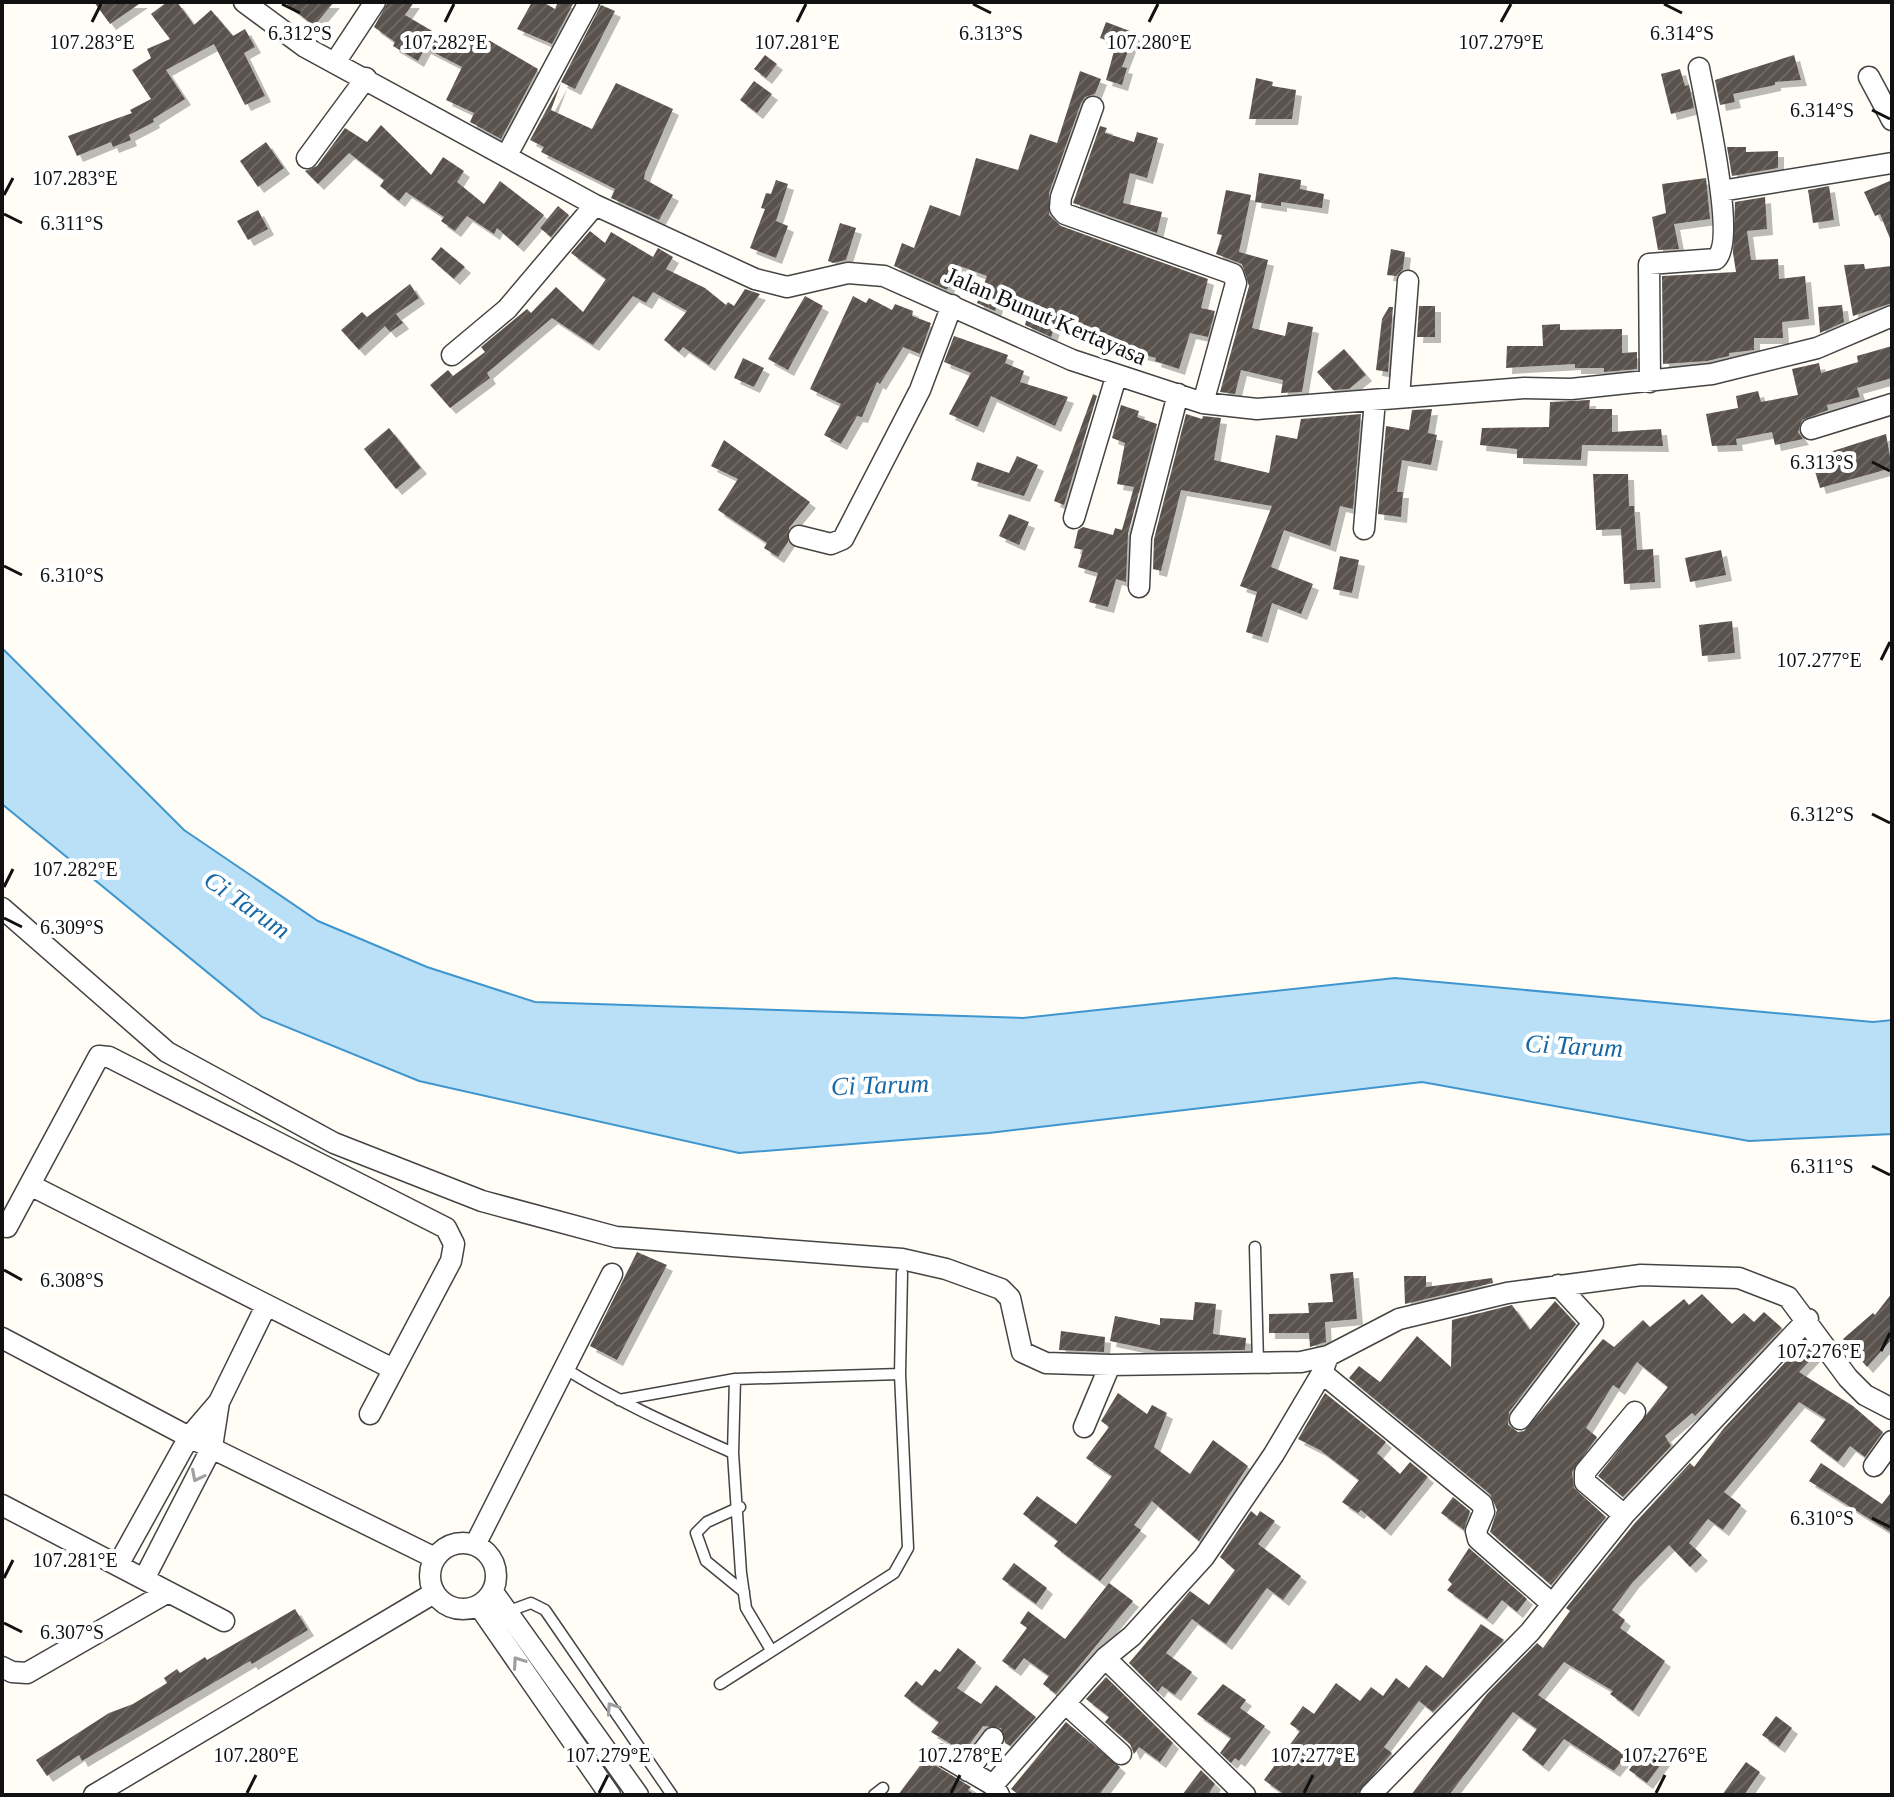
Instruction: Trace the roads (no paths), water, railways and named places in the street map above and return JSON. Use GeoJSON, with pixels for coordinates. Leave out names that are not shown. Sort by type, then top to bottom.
{"type":"FeatureCollection","features":[{"type":"Feature","properties":{"kind":"street","name":"Jalan Bunut Kertayasa"},"geometry":{"type":"LineString","coordinates":[[244,2],[305,47],[336,61],[595,205],[769,284],[787,287],[862,272],[884,276],[1116,377],[1203,403],[1257,409],[1650,382],[1712,374],[1817,348],[1892,316]]}},
{"type":"Feature","properties":{"kind":"street"},"geometry":{"type":"LineString","coordinates":[[336,61],[375,2]]}},
{"type":"Feature","properties":{"kind":"street"},"geometry":{"type":"LineString","coordinates":[[507,155],[589,2]]}},
{"type":"Feature","properties":{"kind":"street"},"geometry":{"type":"LineString","coordinates":[[1650,382],[1646,270],[1655,262],[1716,259],[1723,253],[1721,191],[1699,68]]}},
{"type":"Feature","properties":{"kind":"street"},"geometry":{"type":"LineString","coordinates":[[1869,77],[1892,120]]}},
{"type":"Feature","properties":{"kind":"street"},"geometry":{"type":"LineString","coordinates":[[307,158],[366,78]]}},
{"type":"Feature","properties":{"kind":"street"},"geometry":{"type":"LineString","coordinates":[[1093,107],[1061,197],[1060,208],[1065,214],[1233,274],[1236,283],[1203,403]]}},
{"type":"Feature","properties":{"kind":"street"},"geometry":{"type":"LineString","coordinates":[[1721,191],[1892,163]]}},
{"type":"Feature","properties":{"kind":"street"},"geometry":{"type":"LineString","coordinates":[[452,355],[507,309],[595,205]]}},
{"type":"Feature","properties":{"kind":"street"},"geometry":{"type":"LineString","coordinates":[[1399,397],[1408,281]]}},
{"type":"Feature","properties":{"kind":"street"},"geometry":{"type":"LineString","coordinates":[[799,536],[831,544],[843,539],[920,390],[952,305]]}},
{"type":"Feature","properties":{"kind":"street"},"geometry":{"type":"LineString","coordinates":[[1074,518],[1116,377]]}},
{"type":"Feature","properties":{"kind":"street"},"geometry":{"type":"LineString","coordinates":[[1139,587],[1141,537],[1178,394]]}},
{"type":"Feature","properties":{"kind":"street"},"geometry":{"type":"LineString","coordinates":[[1364,529],[1375,400]]}},
{"type":"Feature","properties":{"kind":"street"},"geometry":{"type":"LineString","coordinates":[[1811,429],[1892,404]]}},
{"type":"Feature","properties":{"kind":"street"},"geometry":{"type":"LineString","coordinates":[[2,908],[167,1052],[334,1143],[402,1172],[541,1218],[616,1237],[902,1259],[946,1269],[1001,1289],[1010,1298],[1018,1343],[1029,1358],[1046,1363],[1325,1364],[1482,1504],[1484,1512],[1476,1531],[1478,1539],[1551,1603]]}},
{"type":"Feature","properties":{"kind":"street"},"geometry":{"type":"LineString","coordinates":[[7,1227],[99,1056],[109,1057],[446,1228],[454,1244],[451,1261],[370,1414]]}},
{"type":"Feature","properties":{"kind":"street"},"geometry":{"type":"LineString","coordinates":[[30,1185],[265,1308],[393,1369]]}},
{"type":"Feature","properties":{"kind":"street"},"geometry":{"type":"LineString","coordinates":[[475,1545],[612,1274]]}},
{"type":"Feature","properties":{"kind":"street"},"geometry":{"type":"LineString","coordinates":[[942,1755],[996,1790],[1065,1703],[1105,1658],[1170,1596],[1220,1535],[1325,1364],[1399,1319],[1558,1285],[1641,1275],[1739,1278],[1788,1297],[1808,1319],[1848,1378],[1865,1395],[1892,1409]]}},
{"type":"Feature","properties":{"kind":"street"},"geometry":{"type":"LineString","coordinates":[[1520,1419],[1593,1323],[1558,1285]]}},
{"type":"Feature","properties":{"kind":"street"},"geometry":{"type":"LineString","coordinates":[[118,1565],[189,1437],[219,1402],[265,1308]]}},
{"type":"Feature","properties":{"kind":"street"},"geometry":{"type":"LineString","coordinates":[[1370,1795],[1486,1679],[1624,1515],[1808,1319]]}},
{"type":"Feature","properties":{"kind":"street"},"geometry":{"type":"LineString","coordinates":[[2,1338],[189,1437],[435,1558]]}},
{"type":"Feature","properties":{"kind":"street"},"geometry":{"type":"LineString","coordinates":[[1084,1427],[1110,1365]]}},
{"type":"Feature","properties":{"kind":"street"},"geometry":{"type":"LineString","coordinates":[[144,1579],[212,1447],[219,1402]]}},
{"type":"Feature","properties":{"kind":"street"},"geometry":{"type":"LineString","coordinates":[[1624,1515],[1585,1482],[1584,1477],[1635,1412]]}},
{"type":"Feature","properties":{"kind":"street"},"geometry":{"type":"LineString","coordinates":[[1874,1466],[1892,1441]]}},
{"type":"Feature","properties":{"kind":"street"},"geometry":{"type":"LineString","coordinates":[[2,1505],[224,1621]]}},
{"type":"Feature","properties":{"kind":"street"},"geometry":{"type":"LineString","coordinates":[[459,1543],[475,1545],[489,1554],[497,1573],[486,1599],[462,1610],[446,1605],[434,1593],[430,1581],[435,1558],[445,1548],[459,1543]]}},
{"type":"Feature","properties":{"kind":"street"},"geometry":{"type":"LineString","coordinates":[[2,1667],[12,1672],[27,1673],[168,1592]]}},
{"type":"Feature","properties":{"kind":"street"},"geometry":{"type":"LineString","coordinates":[[94,1795],[434,1593]]}},
{"type":"Feature","properties":{"kind":"street"},"geometry":{"type":"LineString","coordinates":[[486,1599],[509,1611],[638,1795]]}},
{"type":"Feature","properties":{"kind":"street"},"geometry":{"type":"LineString","coordinates":[[486,1599],[610,1795]]}},
{"type":"Feature","properties":{"kind":"street"},"geometry":{"type":"LineString","coordinates":[[1105,1658],[1245,1795]]}},
{"type":"Feature","properties":{"kind":"street"},"geometry":{"type":"LineString","coordinates":[[1065,1703],[1121,1754]]}},
{"type":"Feature","properties":{"kind":"street"},"geometry":{"type":"LineString","coordinates":[[968,1771],[993,1738]]}},
{"type":"Feature","properties":{"kind":"lane"},"geometry":{"type":"LineString","coordinates":[[1255,1247],[1258,1363]]}},
{"type":"Feature","properties":{"kind":"lane"},"geometry":{"type":"LineString","coordinates":[[720,1684],[894,1573],[908,1548],[900,1374],[902,1273]]}},
{"type":"Feature","properties":{"kind":"lane"},"geometry":{"type":"LineString","coordinates":[[564,1368],[687,1435],[733,1453]]}},
{"type":"Feature","properties":{"kind":"lane"},"geometry":{"type":"LineString","coordinates":[[619,1400],[735,1379],[900,1374]]}},
{"type":"Feature","properties":{"kind":"lane"},"geometry":{"type":"LineString","coordinates":[[735,1379],[733,1453],[740,1507],[737,1529],[746,1608],[771,1650]]}},
{"type":"Feature","properties":{"kind":"lane"},"geometry":{"type":"LineString","coordinates":[[740,1507],[707,1522],[696,1533],[706,1561],[744,1592]]}},
{"type":"Feature","properties":{"kind":"lane"},"geometry":{"type":"LineString","coordinates":[[509,1611],[531,1603],[545,1610],[672,1795]]}},
{"type":"Feature","properties":{"kind":"lane"},"geometry":{"type":"LineString","coordinates":[[874,1795],[883,1788]]}},
{"type":"Feature","properties":{"kind":"water","name":"Ci Tarum"},"geometry":{"type":"Polygon","coordinates":[[[2,648],[184,830],[318,921],[427,967],[535,1002],[1023,1018],[1395,978],[1873,1022],[1892,1020],[1892,1134],[1749,1141],[1422,1082],[989,1133],[739,1153],[419,1081],[262,1017],[2,804],[2,648]]]}}]}
